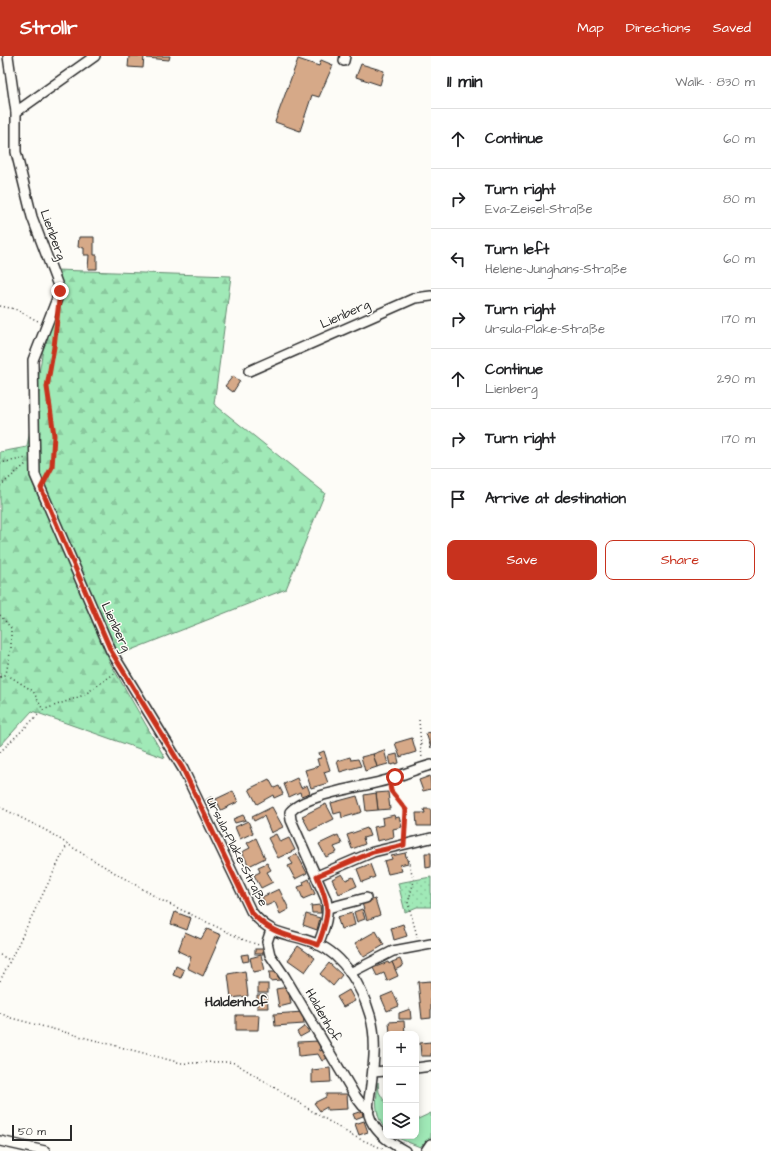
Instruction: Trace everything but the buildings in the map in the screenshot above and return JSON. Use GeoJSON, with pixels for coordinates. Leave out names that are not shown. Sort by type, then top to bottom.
{"type":"FeatureCollection","features":[{"type":"Feature","properties":{"kind":"main road"},"geometry":{"type":"LineString","coordinates":[[426,1151],[431,1146]]}},
{"type":"Feature","properties":{"kind":"street","name":"Lienberg"},"geometry":{"type":"LineString","coordinates":[[8,56],[16,112],[16,152],[32,217],[60,291],[33,360],[35,475],[111,651],[183,769],[196,798]]}},
{"type":"Feature","properties":{"kind":"street"},"geometry":{"type":"LineString","coordinates":[[16,112],[95,56]]}},
{"type":"Feature","properties":{"kind":"street","name":"Lienberg"},"geometry":{"type":"LineString","coordinates":[[249,371],[415,298],[431,296]]}},
{"type":"Feature","properties":{"kind":"street"},"geometry":{"type":"LineString","coordinates":[[318,945],[325,925],[328,908],[317,876],[290,820],[290,812],[321,796],[389,779],[427,766]]}},
{"type":"Feature","properties":{"kind":"street","name":"Ursula-Plake-Straße"},"geometry":{"type":"LineString","coordinates":[[196,798],[251,912],[263,925],[272,930],[318,945],[342,962],[350,973],[370,1016],[374,1050],[373,1072],[368,1108],[369,1115],[375,1127],[389,1147],[405,1151]]}},
{"type":"Feature","properties":{"kind":"street"},"geometry":{"type":"LineString","coordinates":[[317,876],[373,852],[431,838]]}},
{"type":"Feature","properties":{"kind":"street"},"geometry":{"type":"LineString","coordinates":[[328,908],[366,898]]}},
{"type":"Feature","properties":{"kind":"street"},"geometry":{"type":"LineString","coordinates":[[267,947],[272,930]]}},
{"type":"Feature","properties":{"kind":"street"},"geometry":{"type":"LineString","coordinates":[[350,973],[387,954],[419,945],[431,944]]}},
{"type":"Feature","properties":{"kind":"street","name":"Haldenhof"},"geometry":{"type":"LineString","coordinates":[[267,947],[270,955],[285,977],[356,1097],[362,1106],[368,1108]]}},
{"type":"Feature","properties":{"kind":"street"},"geometry":{"type":"LineString","coordinates":[[419,1068],[431,1066]]}},
{"type":"Feature","properties":{"kind":"street"},"geometry":{"type":"LineString","coordinates":[[373,1072],[383,1071]]}},
{"type":"Feature","properties":{"kind":"street"},"geometry":{"type":"LineString","coordinates":[[0,1142],[46,1151]]}},
{"type":"Feature","properties":{"kind":"path"},"geometry":{"type":"LineString","coordinates":[[0,306],[28,314],[46,326]]}},
{"type":"Feature","properties":{"kind":"path"},"geometry":{"type":"LineString","coordinates":[[41,488],[52,467],[54,435],[47,387],[58,316]]}},
{"type":"Feature","properties":{"kind":"path"},"geometry":{"type":"LineString","coordinates":[[0,463],[35,457]]}},
{"type":"Feature","properties":{"kind":"path"},"geometry":{"type":"LineString","coordinates":[[0,486],[35,457]]}},
{"type":"Feature","properties":{"kind":"path"},"geometry":{"type":"LineString","coordinates":[[0,615],[11,628],[11,648],[6,674]]}},
{"type":"Feature","properties":{"kind":"path"},"geometry":{"type":"LineString","coordinates":[[0,752],[43,710],[84,695],[122,668]]}},
{"type":"Feature","properties":{"kind":"path"},"geometry":{"type":"LineString","coordinates":[[6,674],[33,691],[43,710]]}},
{"type":"Feature","properties":{"kind":"path"},"geometry":{"type":"LineString","coordinates":[[0,677],[6,674]]}},
{"type":"Feature","properties":{"kind":"path"},"geometry":{"type":"LineString","coordinates":[[419,720],[427,766]]}},
{"type":"Feature","properties":{"kind":"path"},"geometry":{"type":"LineString","coordinates":[[389,779],[391,791],[406,810],[404,845],[414,881],[408,902],[419,945]]}},
{"type":"Feature","properties":{"kind":"path"},"geometry":{"type":"LineString","coordinates":[[0,807],[47,831],[163,901],[244,940],[267,947]]}},
{"type":"Feature","properties":{"kind":"path"},"geometry":{"type":"LineString","coordinates":[[0,981],[67,844]]}},
{"type":"Feature","properties":{"kind":"path"},"geometry":{"type":"LineString","coordinates":[[0,955],[10,960]]}},
{"type":"Feature","properties":{"kind":"path"},"geometry":{"type":"LineString","coordinates":[[0,1013],[11,1018],[181,1063],[197,1064],[223,1061],[235,1063],[353,1136],[380,1148],[389,1147]]}},
{"type":"Feature","properties":{"kind":"green space"},"geometry":{"type":"Polygon","coordinates":[[[56,270],[231,276],[214,404],[325,493],[286,589],[108,659],[165,758],[32,711],[0,746],[0,452],[27,447],[56,270]]]}},
{"type":"Feature","properties":{"kind":"green space"},"geometry":{"type":"Polygon","coordinates":[[[431,877],[431,907],[417,907],[405,912],[398,883],[431,877]]]}},
{"type":"Feature","properties":{"kind":"green space"},"geometry":{"type":"Polygon","coordinates":[[[378,1082],[379,1092],[383,1099],[383,1126],[379,1119],[376,1101],[378,1082]]]}},
{"type":"Feature","properties":{"kind":"green space"},"geometry":{"type":"Polygon","coordinates":[[[431,1113],[431,1137],[420,1147],[400,1139],[419,1139],[419,1119],[431,1113]]]}},
{"type":"Feature","properties":{"kind":"district","name":"Haldenhof"},"geometry":{"type":"Point","coordinates":[236,1002]}},
{"type":"Feature","properties":{"kind":"route"},"geometry":{"type":"LineString","coordinates":[[60,291],[54,347],[47,387],[54,435],[52,467],[41,488],[111,651],[183,769],[251,912],[263,925],[272,930],[318,945],[325,925],[328,908],[317,876],[373,852],[404,845],[406,810],[404,805],[394,796],[391,791],[389,779],[395,777]]}}]}
